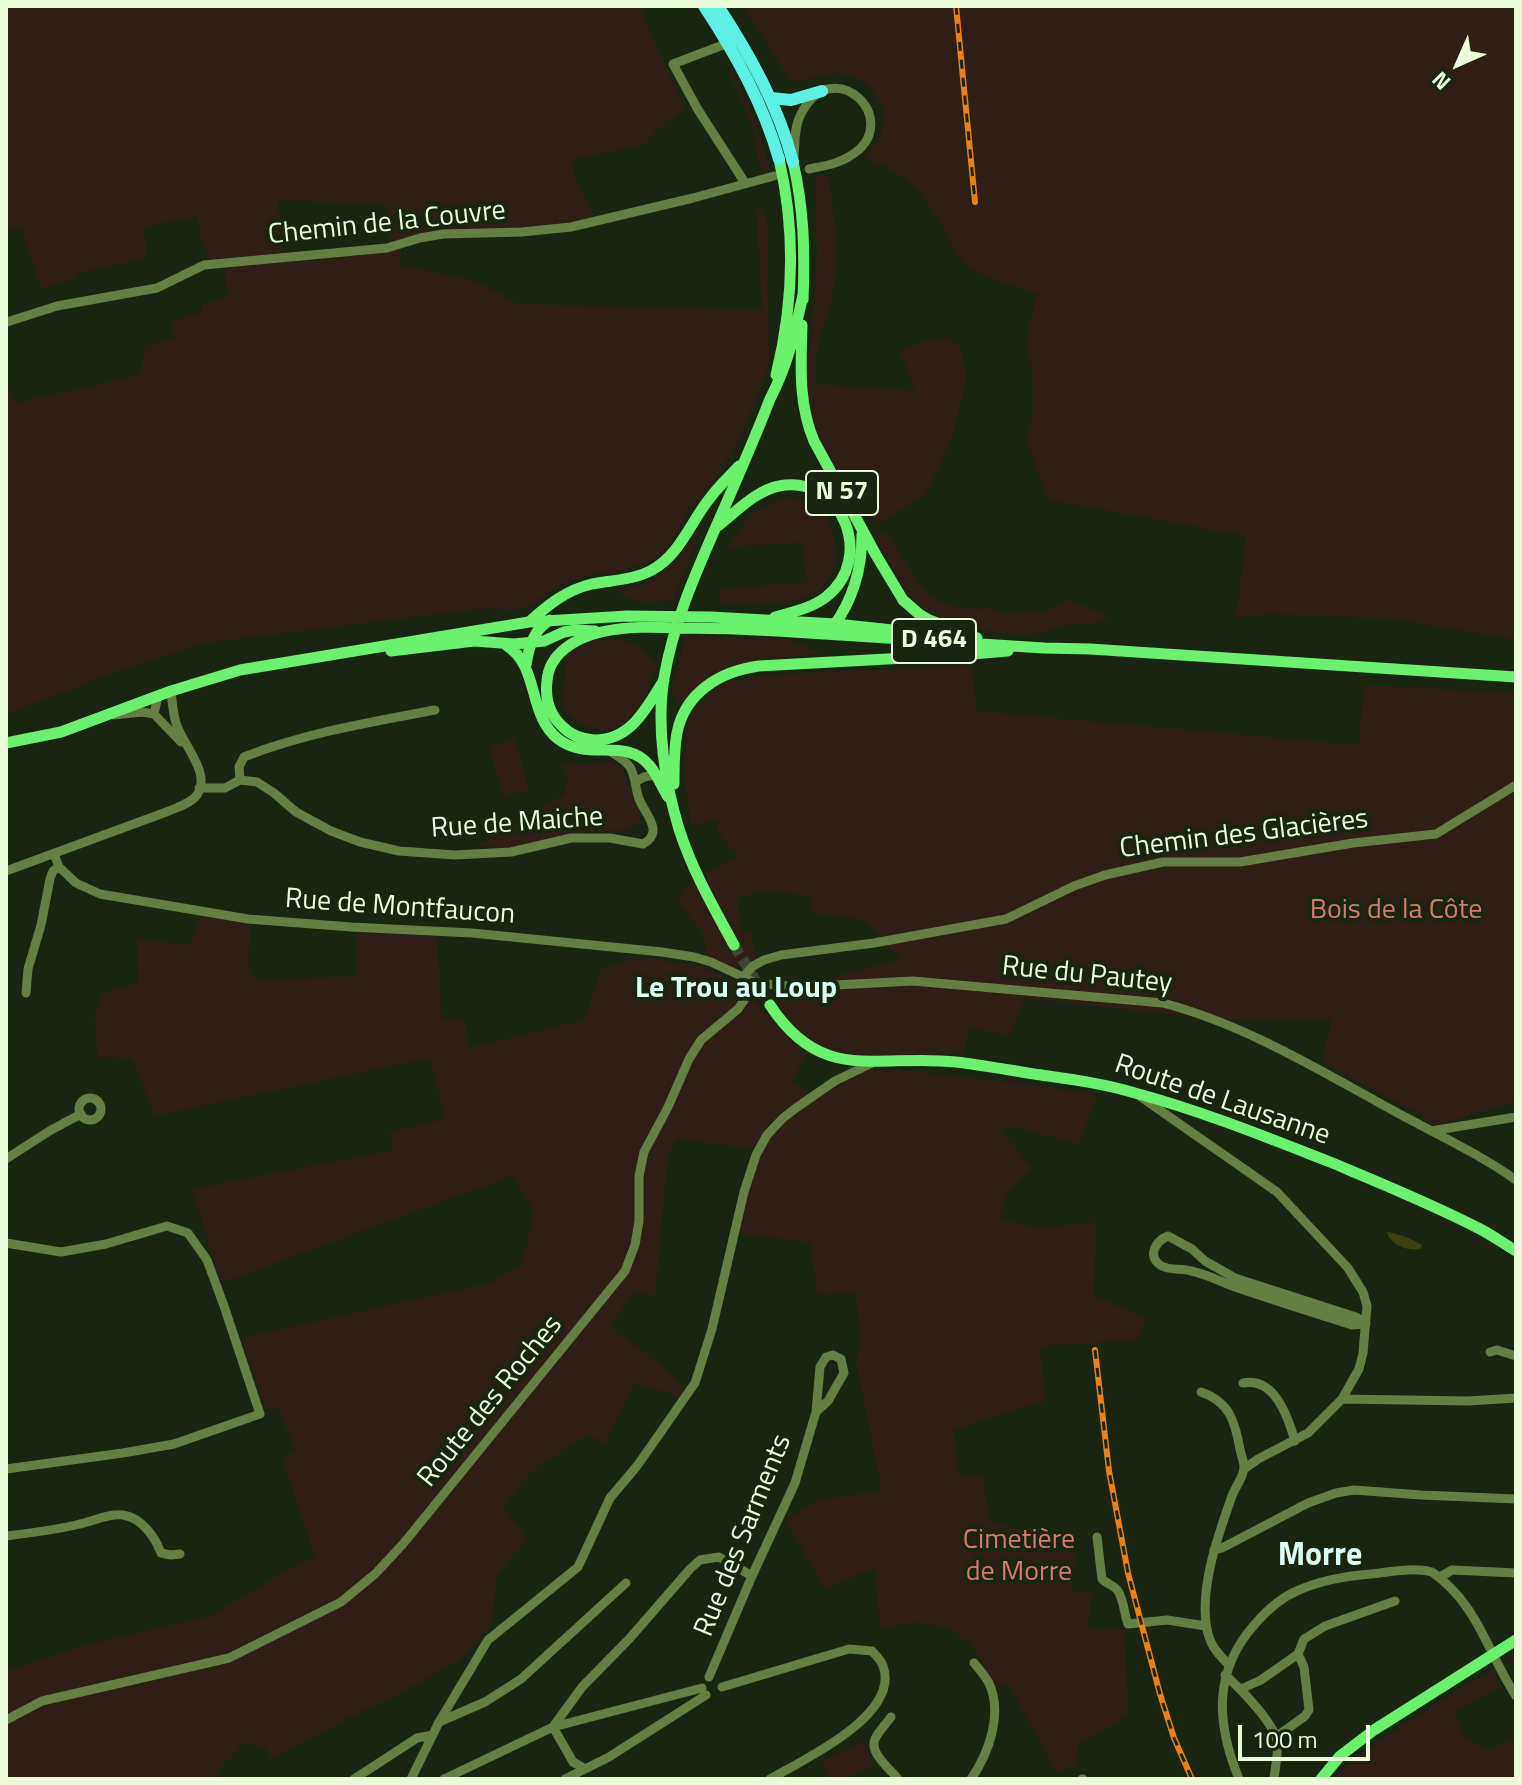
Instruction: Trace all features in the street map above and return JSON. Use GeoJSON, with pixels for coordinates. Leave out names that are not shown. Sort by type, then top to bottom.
{"type":"FeatureCollection","features":[{"type":"Feature","properties":{"kind":"highway","name":"N 57"},"geometry":{"type":"LineString","coordinates":[[704,6],[728,43],[759,103],[779,159]]}},
{"type":"Feature","properties":{"kind":"highway","name":"N 57"},"geometry":{"type":"LineString","coordinates":[[718,6],[771,98],[793,162]]}},
{"type":"Feature","properties":{"kind":"highway"},"geometry":{"type":"LineString","coordinates":[[771,98],[791,100],[822,91]]}},
{"type":"Feature","properties":{"kind":"main road","name":"N 57"},"geometry":{"type":"LineString","coordinates":[[770,399],[785,333],[791,279],[791,228],[779,159]]}},
{"type":"Feature","properties":{"kind":"main road","name":"N 57"},"geometry":{"type":"LineString","coordinates":[[793,162],[804,228],[801,372],[804,412],[814,441],[862,530],[910,607],[929,620],[977,638],[1090,649],[1516,677]]}},
{"type":"Feature","properties":{"kind":"main road","name":"N 57"},"geometry":{"type":"LineString","coordinates":[[664,680],[685,598],[788,360],[803,295]]}},
{"type":"Feature","properties":{"kind":"main road"},"geometry":{"type":"LineString","coordinates":[[529,622],[572,591],[638,576],[660,564],[671,554],[710,498],[745,459]]}},
{"type":"Feature","properties":{"kind":"main road"},"geometry":{"type":"LineString","coordinates":[[715,529],[763,491],[789,485],[812,489],[824,496],[837,507],[845,520],[851,549],[847,571],[839,585],[819,603],[767,619]]}},
{"type":"Feature","properties":{"kind":"main road"},"geometry":{"type":"LineString","coordinates":[[823,634],[836,624],[848,601],[862,550],[862,530]]}},
{"type":"Feature","properties":{"kind":"main road","name":"D 464"},"geometry":{"type":"LineString","coordinates":[[6,743],[61,732],[171,691],[260,665],[529,622],[642,616],[767,619],[977,638]]}},
{"type":"Feature","properties":{"kind":"main road"},"geometry":{"type":"LineString","coordinates":[[526,665],[531,643],[541,626],[550,620]]}},
{"type":"Feature","properties":{"kind":"main road","name":"D 464"},"geometry":{"type":"LineString","coordinates":[[344,653],[404,650],[474,641],[506,645],[531,643],[576,630],[599,632],[648,627],[1090,649]]}},
{"type":"Feature","properties":{"kind":"main road"},"geometry":{"type":"LineString","coordinates":[[599,632],[563,650],[548,673],[546,692],[550,709],[567,731],[597,740],[620,735],[642,715],[664,680]]}},
{"type":"Feature","properties":{"kind":"main road"},"geometry":{"type":"LineString","coordinates":[[506,645],[526,665],[538,711],[558,739],[577,748],[624,751],[641,757],[673,804]]}},
{"type":"Feature","properties":{"kind":"main road"},"geometry":{"type":"LineString","coordinates":[[673,804],[680,720],[696,695],[722,676],[759,666],[1044,648]]}},
{"type":"Feature","properties":{"kind":"main road"},"geometry":{"type":"LineString","coordinates":[[664,680],[663,742],[673,804],[692,863],[734,945]]}},
{"type":"Feature","properties":{"kind":"main road","name":"Route de Lausanne"},"geometry":{"type":"LineString","coordinates":[[770,1005],[803,1042],[835,1058],[872,1063],[954,1062],[1080,1080],[1135,1093],[1219,1120],[1352,1172],[1466,1222],[1516,1251]]}},
{"type":"Feature","properties":{"kind":"main road"},"geometry":{"type":"LineString","coordinates":[[1321,1779],[1340,1756],[1365,1736],[1516,1640]]}},
{"type":"Feature","properties":{"kind":"street"},"geometry":{"type":"LineString","coordinates":[[728,43],[673,64],[745,183]]}},
{"type":"Feature","properties":{"kind":"street"},"geometry":{"type":"LineString","coordinates":[[793,162],[799,118],[810,103],[822,91],[843,88],[854,93],[869,112],[871,121],[866,141],[851,156],[809,169]]}},
{"type":"Feature","properties":{"kind":"street","name":"Chemin de la Couvre"},"geometry":{"type":"LineString","coordinates":[[7,322],[57,306],[157,288],[204,265],[387,248],[443,234],[571,227],[774,176]]}},
{"type":"Feature","properties":{"kind":"street"},"geometry":{"type":"LineString","coordinates":[[6,871],[178,807],[197,794],[201,772],[177,724],[171,691]]}},
{"type":"Feature","properties":{"kind":"street"},"geometry":{"type":"LineString","coordinates":[[154,714],[158,696]]}},
{"type":"Feature","properties":{"kind":"street"},"geometry":{"type":"LineString","coordinates":[[199,788],[225,788],[240,780],[239,767],[244,757],[268,747],[435,710]]}},
{"type":"Feature","properties":{"kind":"street"},"geometry":{"type":"LineString","coordinates":[[106,716],[142,712],[154,714],[187,747]]}},
{"type":"Feature","properties":{"kind":"street","name":"Rue de Maiche"},"geometry":{"type":"LineString","coordinates":[[240,780],[257,782],[296,812],[331,831],[399,851],[455,855],[511,852],[571,838],[610,838],[643,844],[652,837],[653,828],[638,796],[633,772],[609,751]]}},
{"type":"Feature","properties":{"kind":"street","name":"Rue de Maiche"},"geometry":{"type":"LineString","coordinates":[[635,782],[655,775]]}},
{"type":"Feature","properties":{"kind":"street","name":"Chemin des Glacières"},"geometry":{"type":"LineString","coordinates":[[743,977],[753,966],[781,955],[874,943],[1006,919],[1074,886],[1105,875],[1163,862],[1240,862],[1353,843],[1436,834],[1516,785]]}},
{"type":"Feature","properties":{"kind":"street"},"geometry":{"type":"LineString","coordinates":[[26,993],[28,969],[50,879],[59,867],[54,854]]}},
{"type":"Feature","properties":{"kind":"street","name":"Rue de Montfaucon"},"geometry":{"type":"LineString","coordinates":[[59,867],[76,883],[100,894],[248,919],[472,933],[662,952],[711,962],[756,983]]}},
{"type":"Feature","properties":{"kind":"street","name":"Rue du Pautey"},"geometry":{"type":"LineString","coordinates":[[756,983],[797,987],[913,981],[1163,1003],[1235,1027],[1318,1069],[1516,1180]]}},
{"type":"Feature","properties":{"kind":"street","name":"Route des Roches"},"geometry":{"type":"LineString","coordinates":[[6,1720],[42,1701],[229,1658],[341,1602],[375,1574],[403,1544],[625,1271],[635,1245],[639,1221],[639,1176],[644,1152],[701,1040],[738,1009],[756,983]]}},
{"type":"Feature","properties":{"kind":"street"},"geometry":{"type":"LineString","coordinates":[[835,1058],[839,1067],[835,1081]]}},
{"type":"Feature","properties":{"kind":"street"},"geometry":{"type":"LineString","coordinates":[[411,1779],[439,1722],[488,1640],[578,1567],[610,1498],[637,1466],[695,1383],[712,1329],[744,1192],[756,1155],[767,1135],[783,1118],[835,1081],[872,1063]]}},
{"type":"Feature","properties":{"kind":"street"},"geometry":{"type":"LineString","coordinates":[[1135,1093],[1277,1192],[1348,1268],[1363,1292],[1367,1306],[1359,1369],[1342,1399],[1308,1433],[1244,1469],[1233,1494],[1214,1550],[1207,1584],[1206,1626],[1210,1641],[1228,1664]]}},
{"type":"Feature","properties":{"kind":"street"},"geometry":{"type":"LineString","coordinates":[[6,1159],[81,1114]]}},
{"type":"Feature","properties":{"kind":"street"},"geometry":{"type":"LineString","coordinates":[[1431,1131],[1516,1117]]}},
{"type":"Feature","properties":{"kind":"street"},"geometry":{"type":"LineString","coordinates":[[6,1243],[61,1252],[106,1244],[167,1226],[188,1233],[207,1260],[260,1414],[174,1444],[6,1469]]}},
{"type":"Feature","properties":{"kind":"street"},"geometry":{"type":"LineString","coordinates":[[1281,1297],[1220,1270],[1168,1236],[1155,1246],[1154,1255],[1162,1266],[1191,1271],[1281,1297],[1356,1317],[1366,1324]]}},
{"type":"Feature","properties":{"kind":"street"},"geometry":{"type":"LineString","coordinates":[[1490,1352],[1497,1350],[1516,1356]]}},
{"type":"Feature","properties":{"kind":"street","name":"Rue des Sarments"},"geometry":{"type":"LineString","coordinates":[[709,1677],[795,1483],[816,1412],[820,1367],[826,1357],[833,1355],[841,1359],[844,1373],[828,1401],[816,1412]]}},
{"type":"Feature","properties":{"kind":"street"},"geometry":{"type":"LineString","coordinates":[[1247,1382],[1267,1389],[1279,1401],[1288,1416],[1295,1441]]}},
{"type":"Feature","properties":{"kind":"street"},"geometry":{"type":"LineString","coordinates":[[1201,1392],[1212,1395],[1229,1413],[1236,1428],[1244,1469]]}},
{"type":"Feature","properties":{"kind":"street"},"geometry":{"type":"LineString","coordinates":[[1342,1399],[1468,1401],[1516,1398]]}},
{"type":"Feature","properties":{"kind":"street"},"geometry":{"type":"LineString","coordinates":[[1214,1550],[1308,1503],[1345,1491],[1516,1499]]}},
{"type":"Feature","properties":{"kind":"street"},"geometry":{"type":"LineString","coordinates":[[6,1536],[43,1532],[112,1515],[124,1515],[136,1519],[148,1530],[161,1553],[180,1554]]}},
{"type":"Feature","properties":{"kind":"street"},"geometry":{"type":"LineString","coordinates":[[1097,1537],[1102,1579],[1120,1593],[1128,1624],[1167,1620],[1206,1626]]}},
{"type":"Feature","properties":{"kind":"street"},"geometry":{"type":"LineString","coordinates":[[553,1727],[582,1687],[700,1560],[719,1557],[752,1576]]}},
{"type":"Feature","properties":{"kind":"street"},"geometry":{"type":"LineString","coordinates":[[1239,1779],[1225,1740],[1222,1694],[1228,1664],[1261,1617],[1295,1591],[1317,1583],[1349,1576],[1428,1570],[1460,1596],[1479,1625],[1516,1696]]}},
{"type":"Feature","properties":{"kind":"street"},"geometry":{"type":"LineString","coordinates":[[1440,1577],[1452,1570],[1516,1573]]}},
{"type":"Feature","properties":{"kind":"street"},"geometry":{"type":"LineString","coordinates":[[439,1722],[485,1702],[521,1679],[626,1583]]}},
{"type":"Feature","properties":{"kind":"street"},"geometry":{"type":"LineString","coordinates":[[1241,1689],[1261,1680],[1298,1654],[1304,1639],[1325,1626],[1395,1601]]}},
{"type":"Feature","properties":{"kind":"street"},"geometry":{"type":"LineString","coordinates":[[721,1684],[849,1649],[872,1651],[882,1663],[885,1675],[883,1687],[874,1708],[864,1720],[770,1779]]}},
{"type":"Feature","properties":{"kind":"street"},"geometry":{"type":"LineString","coordinates":[[1276,1737],[1309,1710],[1304,1667],[1298,1654]]}},
{"type":"Feature","properties":{"kind":"street"},"geometry":{"type":"LineString","coordinates":[[971,1779],[986,1750],[996,1704],[989,1684],[974,1663]]}},
{"type":"Feature","properties":{"kind":"street"},"geometry":{"type":"LineString","coordinates":[[1225,1675],[1241,1689],[1276,1737],[1278,1747],[1274,1779]]}},
{"type":"Feature","properties":{"kind":"street"},"geometry":{"type":"LineString","coordinates":[[704,1692],[705,1680],[709,1677],[721,1684]]}},
{"type":"Feature","properties":{"kind":"street"},"geometry":{"type":"LineString","coordinates":[[444,1779],[553,1727],[704,1692],[715,1696],[720,1693],[721,1684]]}},
{"type":"Feature","properties":{"kind":"street"},"geometry":{"type":"LineString","coordinates":[[565,1779],[609,1757],[704,1692]]}},
{"type":"Feature","properties":{"kind":"street"},"geometry":{"type":"LineString","coordinates":[[891,1717],[874,1740],[874,1746],[876,1753],[898,1779]]}},
{"type":"Feature","properties":{"kind":"street"},"geometry":{"type":"LineString","coordinates":[[553,1727],[573,1762],[585,1769]]}},
{"type":"Feature","properties":{"kind":"street"},"geometry":{"type":"LineString","coordinates":[[354,1779],[417,1738],[433,1735]]}},
{"type":"Feature","properties":{"kind":"street"},"geometry":{"type":"LineString","coordinates":[[415,1768],[418,1779]]}},
{"type":"Feature","properties":{"kind":"green space"},"geometry":{"type":"Polygon","coordinates":[[[6,6],[639,6],[685,108],[655,132],[646,144],[572,160],[575,176],[593,213],[591,226],[440,237],[402,247],[399,265],[472,280],[519,304],[762,310],[756,204],[767,218],[769,366],[743,432],[720,472],[696,505],[690,505],[667,546],[646,562],[572,580],[519,609],[485,608],[205,643],[119,671],[6,714],[6,382],[15,403],[140,375],[145,346],[176,337],[170,322],[202,312],[202,305],[228,297],[226,268],[210,260],[201,240],[197,216],[144,227],[147,258],[75,274],[75,279],[42,289],[21,228],[6,231],[6,6]],[[278,200],[282,252],[355,249],[390,242],[387,205],[278,200]]]}},
{"type":"Feature","properties":{"kind":"green space"},"geometry":{"type":"Polygon","coordinates":[[[743,6],[1516,6],[1516,640],[1396,619],[1270,614],[1236,618],[1246,536],[1049,500],[1026,440],[1033,414],[1033,374],[1026,344],[1037,294],[968,267],[955,251],[933,209],[917,190],[888,168],[865,158],[881,135],[883,122],[883,107],[871,89],[857,77],[839,73],[791,82],[743,6]]]}},
{"type":"Feature","properties":{"kind":"green space"},"geometry":{"type":"Polygon","coordinates":[[[728,71],[733,74],[755,121],[769,170],[763,172],[760,167],[751,122],[728,71]]]}},
{"type":"Feature","properties":{"kind":"green space"},"geometry":{"type":"Polygon","coordinates":[[[828,175],[836,269],[832,299],[817,352],[817,384],[915,391],[900,350],[950,337],[960,348],[967,377],[953,435],[931,485],[923,496],[879,524],[857,496],[853,500],[816,433],[807,401],[805,377],[817,256],[815,177],[828,175]]]}},
{"type":"Feature","properties":{"kind":"green space"},"geometry":{"type":"Polygon","coordinates":[[[785,497],[811,503],[827,516],[836,560],[827,581],[818,592],[798,599],[720,604],[721,589],[807,582],[802,542],[728,547],[753,512],[785,497]]]}},
{"type":"Feature","properties":{"kind":"green space"},"geometry":{"type":"Polygon","coordinates":[[[698,528],[701,529],[673,601],[637,601],[619,593],[622,587],[642,584],[659,574],[698,528]]]}},
{"type":"Feature","properties":{"kind":"green space"},"geometry":{"type":"Polygon","coordinates":[[[877,532],[888,535],[922,588],[943,603],[982,610],[987,606],[1007,614],[1033,610],[1041,613],[1069,600],[1110,617],[1094,623],[1020,634],[975,628],[945,619],[921,606],[907,592],[876,540],[877,532]]]}},
{"type":"Feature","properties":{"kind":"green space"},"geometry":{"type":"Polygon","coordinates":[[[686,636],[785,638],[824,654],[779,657],[729,666],[679,701],[671,691],[686,636]]]}},
{"type":"Feature","properties":{"kind":"green space"},"geometry":{"type":"Polygon","coordinates":[[[612,637],[638,646],[657,663],[643,700],[630,718],[611,728],[590,728],[572,717],[562,698],[566,659],[571,651],[582,645],[612,637]]]}},
{"type":"Feature","properties":{"kind":"green space","name":"Bois de la Côte"},"geometry":{"type":"Polygon","coordinates":[[[972,665],[976,711],[1359,745],[1364,685],[1516,693],[1516,1101],[1439,1125],[1322,1062],[1332,1019],[1209,1019],[1025,998],[1010,1036],[970,1027],[964,1054],[867,1056],[829,1051],[809,1041],[789,1020],[768,989],[836,991],[832,977],[901,959],[866,921],[811,914],[812,896],[762,891],[737,899],[741,933],[751,932],[756,961],[734,968],[707,957],[704,934],[677,902],[690,883],[723,863],[740,858],[718,833],[718,819],[691,826],[685,782],[684,734],[693,710],[721,684],[759,675],[972,665]]]}},
{"type":"Feature","properties":{"kind":"green space"},"geometry":{"type":"Polygon","coordinates":[[[515,739],[529,790],[504,797],[489,747],[515,739]]]}},
{"type":"Feature","properties":{"kind":"green space"},"geometry":{"type":"Polygon","coordinates":[[[612,762],[622,768],[642,818],[630,830],[587,832],[512,848],[476,846],[564,794],[569,776],[561,765],[612,762]]]}},
{"type":"Feature","properties":{"kind":"green space","name":"Cimetière de Morre"},"geometry":{"type":"Polygon","coordinates":[[[201,916],[250,923],[249,969],[257,980],[357,976],[357,931],[437,937],[442,1020],[464,1019],[469,1048],[585,1020],[601,969],[641,957],[699,966],[741,984],[780,1030],[807,1053],[792,1081],[817,1098],[870,1069],[1027,1084],[1097,1095],[1079,1145],[1016,1127],[999,1128],[1033,1169],[1007,1191],[1000,1218],[1038,1228],[1096,1222],[1094,1295],[1147,1320],[1137,1341],[1040,1348],[1046,1401],[954,1429],[958,1476],[982,1474],[991,1524],[1077,1536],[1072,1592],[1092,1593],[1088,1630],[1125,1629],[1128,1716],[1079,1744],[1076,1763],[1057,1773],[1009,1684],[994,1688],[981,1659],[969,1643],[948,1628],[915,1622],[880,1629],[875,1568],[825,1589],[786,1520],[817,1500],[882,1491],[856,1361],[861,1344],[856,1293],[817,1295],[811,1243],[738,1233],[754,1149],[676,1139],[668,1155],[655,1296],[634,1292],[610,1327],[685,1387],[680,1397],[635,1383],[605,1444],[588,1434],[536,1468],[502,1505],[528,1538],[497,1575],[492,1624],[461,1659],[272,1759],[267,1749],[245,1742],[220,1768],[217,1779],[6,1779],[6,1671],[86,1645],[213,1615],[315,1557],[283,1460],[296,1451],[278,1408],[266,1409],[241,1338],[490,1283],[521,1265],[535,1213],[512,1176],[221,1283],[192,1189],[393,1150],[389,1132],[445,1119],[430,1058],[154,1116],[133,1058],[98,1057],[94,1015],[104,992],[138,983],[137,939],[190,945],[201,916]]]}},
{"type":"Feature","properties":{"kind":"green space"},"geometry":{"type":"Polygon","coordinates":[[[1494,1671],[1499,1686],[1454,1713],[1463,1734],[1488,1751],[1516,1737],[1516,1779],[1331,1779],[1353,1759],[1468,1683],[1494,1671]]]}},
{"type":"Feature","properties":{"kind":"green space"},"geometry":{"type":"Polygon","coordinates":[[[863,1741],[874,1764],[845,1779],[829,1779],[821,1762],[863,1741]]]}},
{"type":"Feature","properties":{"kind":"shaded area"},"geometry":{"type":"Polygon","coordinates":[[[1387,1232],[1422,1245],[1420,1249],[1405,1248],[1392,1240],[1387,1232]]]}},
{"type":"Feature","properties":{"kind":"tunnel"},"geometry":{"type":"LineString","coordinates":[[734,945],[770,1005]]}},
{"type":"Feature","properties":{"kind":"railway"},"geometry":{"type":"LineString","coordinates":[[956,6],[975,202]]}},
{"type":"Feature","properties":{"kind":"railway"},"geometry":{"type":"LineString","coordinates":[[1095,1350],[1109,1471],[1128,1573],[1160,1694],[1174,1738],[1192,1779]]}},
{"type":"Feature","properties":{"kind":"district","name":"Le Trou au Loup"},"geometry":{"type":"Point","coordinates":[736,990]}},
{"type":"Feature","properties":{"kind":"district","name":"Morre"},"geometry":{"type":"Point","coordinates":[1320,1557]}}]}
